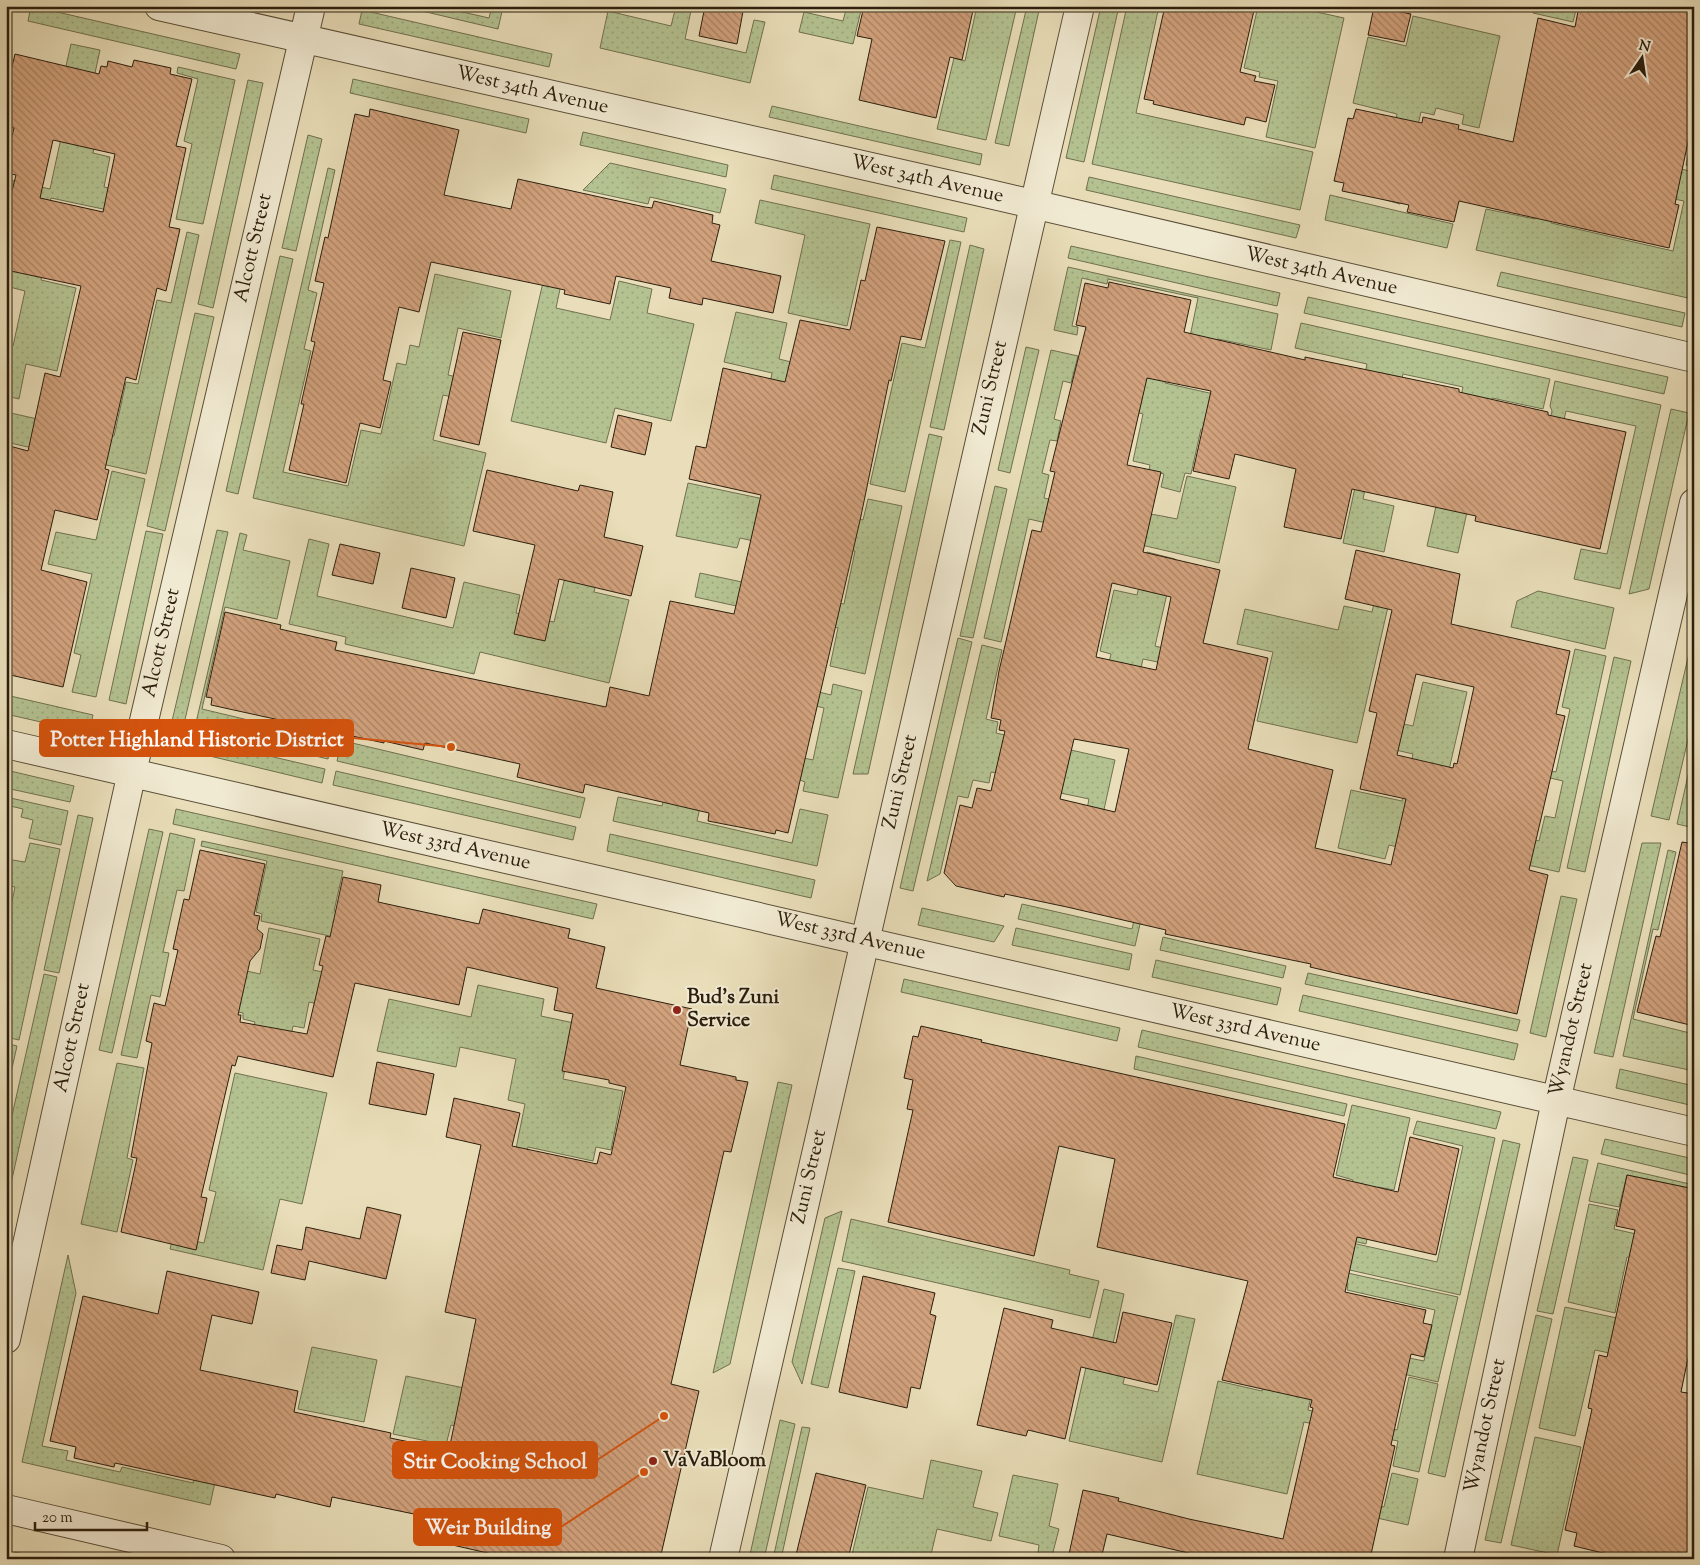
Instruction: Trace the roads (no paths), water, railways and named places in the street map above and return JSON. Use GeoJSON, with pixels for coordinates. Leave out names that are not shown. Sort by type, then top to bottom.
{"type":"FeatureCollection","features":[{"type":"Feature","properties":{"kind":"street","name":"West 34th Avenue"},"geometry":{"type":"LineString","coordinates":[[159,6],[1694,358]]}},
{"type":"Feature","properties":{"kind":"street","name":"Alcott Street"},"geometry":{"type":"LineString","coordinates":[[6,1339],[132,772],[311,6]]}},
{"type":"Feature","properties":{"kind":"street","name":"Zuni Street"},"geometry":{"type":"LineString","coordinates":[[723,1559],[1080,6]]}},
{"type":"Feature","properties":{"kind":"street","name":"Wyandot Street"},"geometry":{"type":"LineString","coordinates":[[1458,1559],[1556,1102],[1694,503]]}},
{"type":"Feature","properties":{"kind":"street","name":"West 33rd Avenue"},"geometry":{"type":"LineString","coordinates":[[6,744],[1556,1102],[1694,1132]]}},
{"type":"Feature","properties":{"kind":"street"},"geometry":{"type":"LineString","coordinates":[[6,1509],[221,1559]]}},
{"type":"Feature","properties":{"kind":"place","name":"Potter Highland Historic District"},"geometry":{"type":"Point","coordinates":[451,747]}},
{"type":"Feature","properties":{"kind":"place","name":"Bud’s Zuni Service"},"geometry":{"type":"Point","coordinates":[677,1010]}},
{"type":"Feature","properties":{"kind":"place","name":"Stir Cooking School"},"geometry":{"type":"Point","coordinates":[664,1416]}},
{"type":"Feature","properties":{"kind":"place","name":"VaVaBloom"},"geometry":{"type":"Point","coordinates":[653,1461]}},
{"type":"Feature","properties":{"kind":"place","name":"Weir Building"},"geometry":{"type":"Point","coordinates":[644,1472]}}]}
